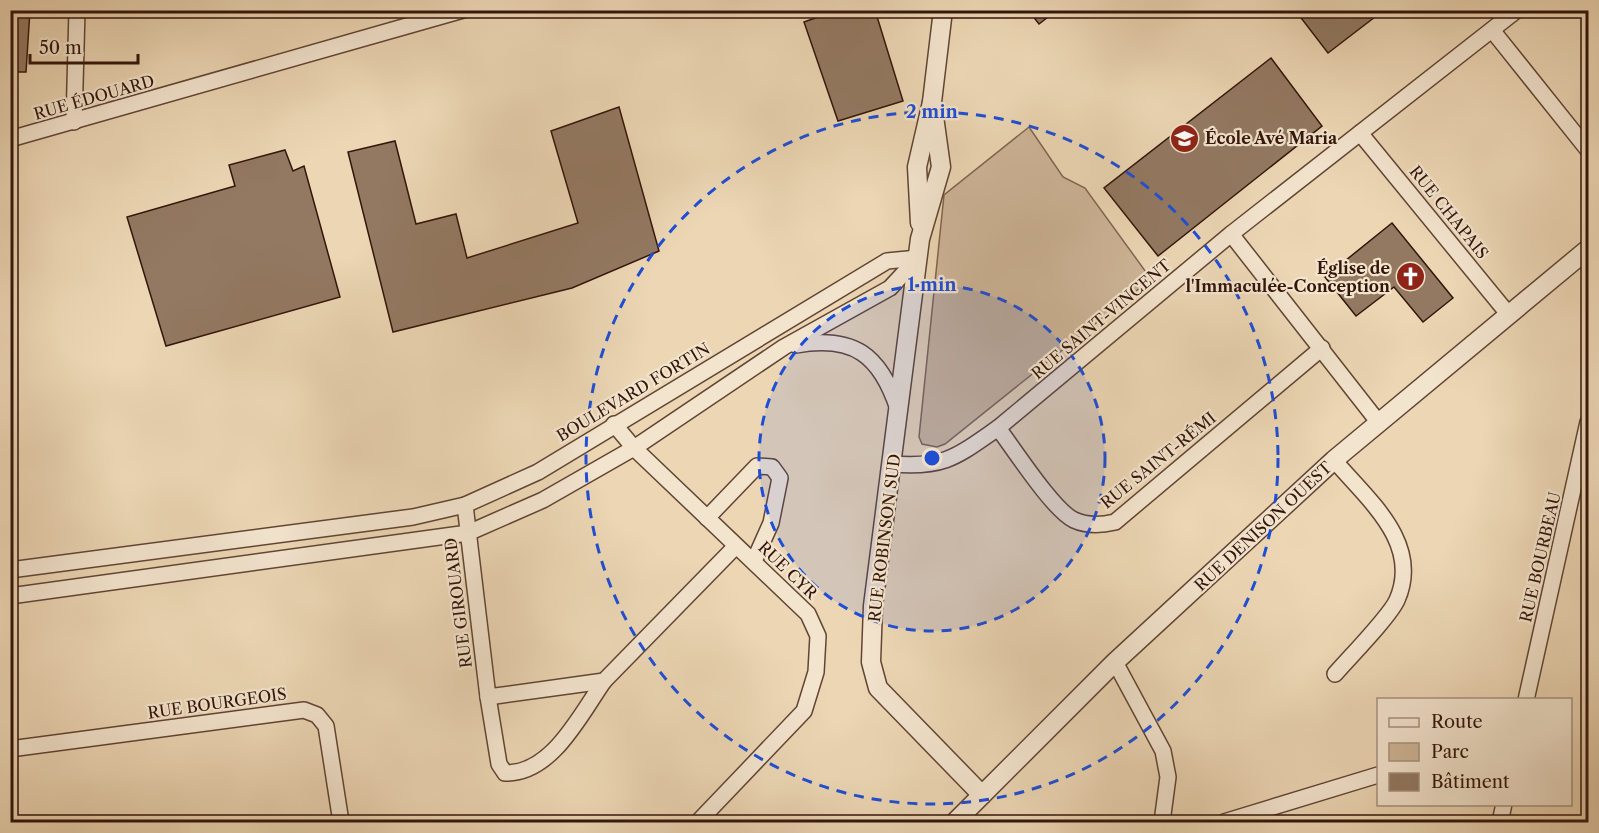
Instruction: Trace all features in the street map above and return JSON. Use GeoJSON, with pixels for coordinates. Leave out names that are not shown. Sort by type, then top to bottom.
{"type":"FeatureCollection","features":[{"type":"Feature","properties":{"kind":"street"},"geometry":{"type":"LineString","coordinates":[[74,122],[78,10]]}},
{"type":"Feature","properties":{"kind":"street","name":"RUE ÉDOUARD"},"geometry":{"type":"LineString","coordinates":[[10,139],[463,10]]}},
{"type":"Feature","properties":{"kind":"street","name":"RUE ROBINSON SUD"},"geometry":{"type":"LineString","coordinates":[[943,10],[932,102],[917,167],[920,239],[893,464],[873,606],[871,662],[878,688],[982,795]]}},
{"type":"Feature","properties":{"kind":"street","name":"RUE SAINT-VINCENT"},"geometry":{"type":"LineString","coordinates":[[893,464],[924,466],[942,463],[960,454],[998,428],[1231,234],[1517,10]]}},
{"type":"Feature","properties":{"kind":"street"},"geometry":{"type":"LineString","coordinates":[[1492,30],[1588,150]]}},
{"type":"Feature","properties":{"kind":"street","name":"RUE CHAPAIS"},"geometry":{"type":"LineString","coordinates":[[1360,133],[1509,315]]}},
{"type":"Feature","properties":{"kind":"street"},"geometry":{"type":"LineString","coordinates":[[1231,234],[1379,423]]}},
{"type":"Feature","properties":{"kind":"street","name":"RUE DENISON OUEST"},"geometry":{"type":"LineString","coordinates":[[955,822],[1115,662],[1334,460],[1588,249]]}},
{"type":"Feature","properties":{"kind":"street"},"geometry":{"type":"LineString","coordinates":[[10,596],[196,573],[468,533],[543,500],[634,448],[784,347],[890,288],[918,258]]}},
{"type":"Feature","properties":{"kind":"street","name":"BOULEVARD FORTIN"},"geometry":{"type":"LineString","coordinates":[[10,570],[413,517],[465,505],[538,472],[887,261],[918,258]]}},
{"type":"Feature","properties":{"kind":"street"},"geometry":{"type":"LineString","coordinates":[[784,347],[823,340],[847,345],[868,357],[888,380],[898,410]]}},
{"type":"Feature","properties":{"kind":"street","name":"RUE SAINT-RÉMI"},"geometry":{"type":"LineString","coordinates":[[998,428],[1059,508],[1074,520],[1100,525],[1115,522],[1322,348]]}},
{"type":"Feature","properties":{"kind":"street","name":"RUE BOURBEAU"},"geometry":{"type":"LineString","coordinates":[[1526,698],[1588,422]]}},
{"type":"Feature","properties":{"kind":"street","name":"RUE CYR"},"geometry":{"type":"LineString","coordinates":[[614,424],[634,448],[808,614],[818,636],[816,672],[804,711],[698,822]]}},
{"type":"Feature","properties":{"kind":"street"},"geometry":{"type":"LineString","coordinates":[[1334,460],[1390,524],[1403,554],[1405,570],[1397,602],[1335,674]]}},
{"type":"Feature","properties":{"kind":"street"},"geometry":{"type":"LineString","coordinates":[[707,518],[757,466],[772,467],[780,478],[771,523],[754,561]]}},
{"type":"Feature","properties":{"kind":"street","name":"RUE GIROUARD"},"geometry":{"type":"LineString","coordinates":[[465,505],[488,697],[499,764],[505,773],[518,773],[551,754],[604,681],[736,546]]}},
{"type":"Feature","properties":{"kind":"street"},"geometry":{"type":"LineString","coordinates":[[193,547],[196,573]]}},
{"type":"Feature","properties":{"kind":"street"},"geometry":{"type":"LineString","coordinates":[[1115,662],[1163,751],[1168,777],[1162,822]]}},
{"type":"Feature","properties":{"kind":"street"},"geometry":{"type":"LineString","coordinates":[[488,697],[604,681]]}},
{"type":"Feature","properties":{"kind":"street","name":"RUE BOURGEOIS"},"geometry":{"type":"LineString","coordinates":[[10,749],[304,710],[317,715],[326,726],[340,822]]}},
{"type":"Feature","properties":{"kind":"street"},"geometry":{"type":"LineString","coordinates":[[1224,822],[1377,775]]}},
{"type":"Feature","properties":{"kind":"street"},"geometry":{"type":"LineString","coordinates":[[1500,822],[1504,806]]}},
{"type":"Feature","properties":{"kind":"green space"},"geometry":{"type":"Polygon","coordinates":[[[1029,127],[1063,177],[1085,188],[1151,279],[945,444],[937,447],[922,444],[919,437],[944,195],[1029,127]]]}},
{"type":"Feature","properties":{"kind":"building"},"geometry":{"type":"Polygon","coordinates":[[[10,10],[30,10],[26,72],[10,72],[10,10]]]}},
{"type":"Feature","properties":{"kind":"building"},"geometry":{"type":"Polygon","coordinates":[[[838,10],[875,10],[903,101],[838,121],[804,22],[838,10]]]}},
{"type":"Feature","properties":{"kind":"building"},"geometry":{"type":"Polygon","coordinates":[[[1028,10],[1057,10],[1039,24],[1028,10]]]}},
{"type":"Feature","properties":{"kind":"building"},"geometry":{"type":"Polygon","coordinates":[[[1295,10],[1384,10],[1328,53],[1295,10]]]}},
{"type":"Feature","properties":{"kind":"building"},"geometry":{"type":"Polygon","coordinates":[[[1271,58],[1322,126],[1158,256],[1104,188],[1271,58]]]}},
{"type":"Feature","properties":{"kind":"building"},"geometry":{"type":"Polygon","coordinates":[[[619,107],[659,251],[572,288],[393,332],[348,152],[395,141],[416,224],[456,214],[467,258],[578,223],[551,131],[619,107]]]}},
{"type":"Feature","properties":{"kind":"building"},"geometry":{"type":"Polygon","coordinates":[[[285,150],[293,171],[304,166],[340,297],[166,346],[127,217],[235,186],[229,165],[285,150]]]}},
{"type":"Feature","properties":{"kind":"building","name":"Église de l'Immaculée-Conception"},"geometry":{"type":"Polygon","coordinates":[[[1392,223],[1453,298],[1423,322],[1394,287],[1356,316],[1325,277],[1392,223]]]}},
{"type":"Feature","properties":{"kind":"place","name":"École Avé Maria"},"geometry":{"type":"Point","coordinates":[1184,138]}},
{"type":"Feature","properties":{"kind":"place","name":"Église de l'Immaculée-Conception"},"geometry":{"type":"Point","coordinates":[1411,277]}}]}
